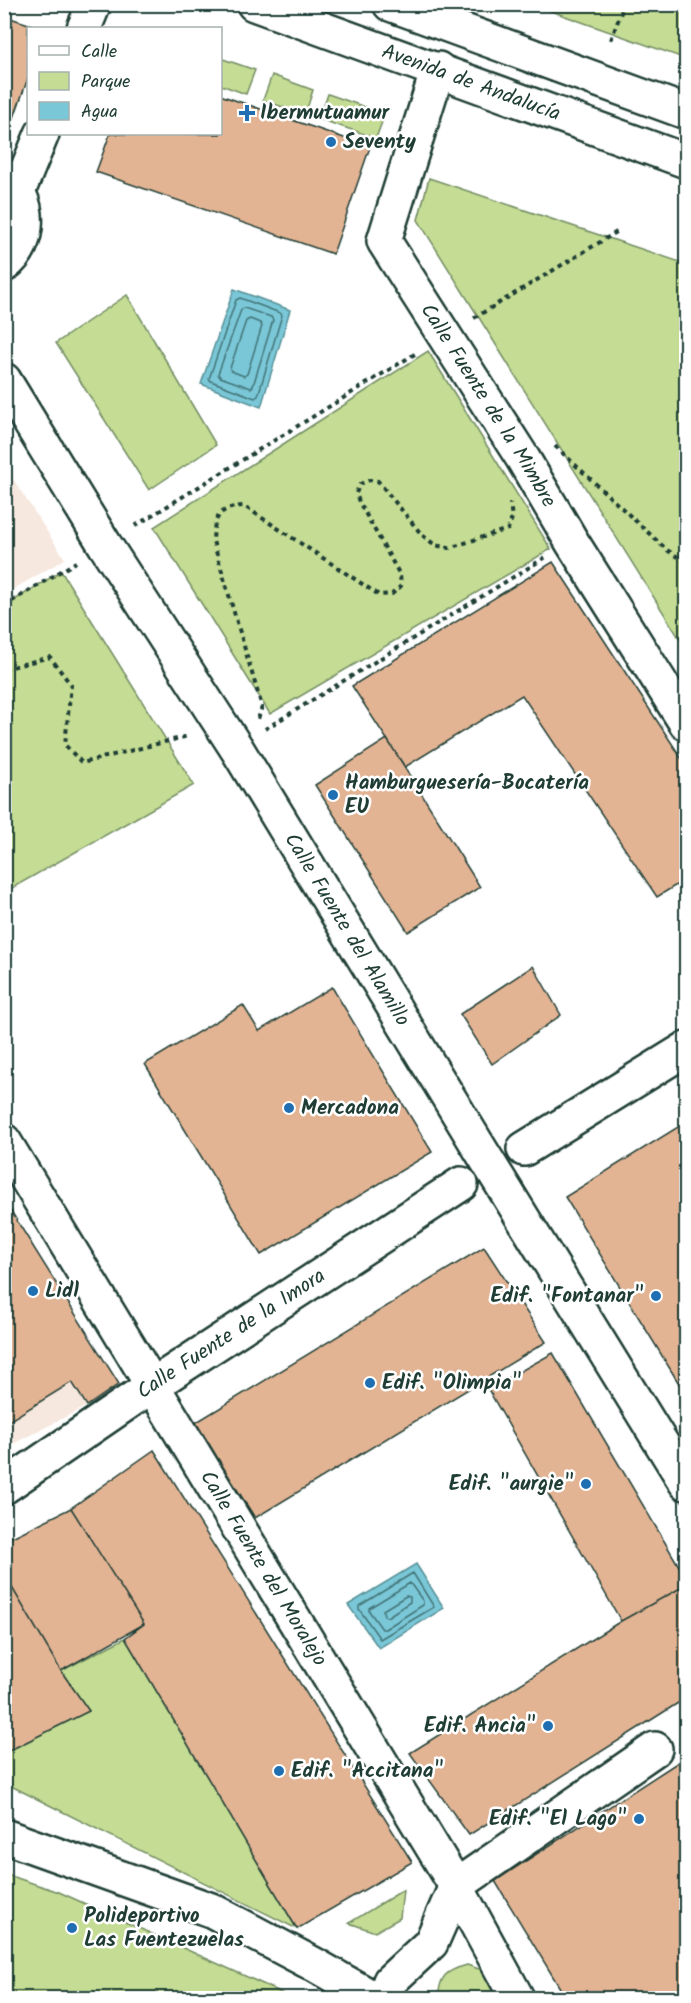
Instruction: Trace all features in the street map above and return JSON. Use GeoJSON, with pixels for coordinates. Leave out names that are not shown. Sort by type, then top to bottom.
{"type":"FeatureCollection","features":[{"type":"Feature","properties":{"kind":"street"},"geometry":{"type":"LineString","coordinates":[[84,27],[94,4]]}},
{"type":"Feature","properties":{"kind":"street","name":"Avenida de Andalucía"},"geometry":{"type":"LineString","coordinates":[[254,4],[687,161]]}},
{"type":"Feature","properties":{"kind":"street"},"geometry":{"type":"LineString","coordinates":[[390,4],[687,112]]}},
{"type":"Feature","properties":{"kind":"street","name":"Calle Fuente de la Mimbre"},"geometry":{"type":"LineString","coordinates":[[438,69],[384,241],[522,456],[578,551],[687,723]]}},
{"type":"Feature","properties":{"kind":"street"},"geometry":{"type":"LineString","coordinates":[[4,265],[10,261],[21,245],[26,227],[25,208],[11,184],[41,135]]}},
{"type":"Feature","properties":{"kind":"street","name":"Calle Fuente del Alamillo"},"geometry":{"type":"LineString","coordinates":[[4,380],[105,545],[237,749],[477,1144],[687,1483]]}},
{"type":"Feature","properties":{"kind":"street"},"geometry":{"type":"LineString","coordinates":[[524,1149],[687,1050]]}},
{"type":"Feature","properties":{"kind":"street","name":"Calle Fuente del Moralejo"},"geometry":{"type":"LineString","coordinates":[[4,1142],[456,1886],[517,1998]]}},
{"type":"Feature","properties":{"kind":"street","name":"Calle Fuente de la Imora"},"geometry":{"type":"LineString","coordinates":[[4,1487],[153,1385],[461,1184]]}},
{"type":"Feature","properties":{"kind":"street"},"geometry":{"type":"LineString","coordinates":[[384,1998],[390,1981],[431,1943],[456,1886],[655,1749]]}},
{"type":"Feature","properties":{"kind":"street"},"geometry":{"type":"LineString","coordinates":[[4,1836],[211,1910],[373,1998]]}},
{"type":"Feature","properties":{"kind":"path"},"geometry":{"type":"LineString","coordinates":[[611,40],[624,4]]}},
{"type":"Feature","properties":{"kind":"path"},"geometry":{"type":"LineString","coordinates":[[474,318],[620,230]]}},
{"type":"Feature","properties":{"kind":"path"},"geometry":{"type":"LineString","coordinates":[[135,526],[422,350]]}},
{"type":"Feature","properties":{"kind":"path"},"geometry":{"type":"LineString","coordinates":[[549,441],[667,549],[687,562]]}},
{"type":"Feature","properties":{"kind":"path"},"geometry":{"type":"LineString","coordinates":[[258,719],[262,706],[213,541],[214,523],[221,512],[230,506],[244,506],[380,595],[392,594],[401,586],[400,575],[359,502],[356,492],[360,484],[370,480],[378,481],[422,535],[435,545],[449,548],[508,529],[512,518],[510,497]]}},
{"type":"Feature","properties":{"kind":"path"},"geometry":{"type":"LineString","coordinates":[[265,729],[549,556]]}},
{"type":"Feature","properties":{"kind":"path"},"geometry":{"type":"LineString","coordinates":[[4,606],[76,562]]}},
{"type":"Feature","properties":{"kind":"path"},"geometry":{"type":"LineString","coordinates":[[4,669],[50,657],[71,685],[65,745],[82,764],[188,736]]}},
{"type":"Feature","properties":{"kind":"shaded area"},"geometry":{"type":"Polygon","coordinates":[[[4,465],[65,559],[5,594],[4,594],[4,465]]]}},
{"type":"Feature","properties":{"kind":"shaded area","name":"Lidl"},"geometry":{"type":"Polygon","coordinates":[[[4,1200],[119,1384],[87,1406],[5,1448],[4,1200]]]}},
{"type":"Feature","properties":{"kind":"green space"},"geometry":{"type":"Polygon","coordinates":[[[534,5],[686,5],[686,59],[534,5]]]}},
{"type":"Feature","properties":{"kind":"green space"},"geometry":{"type":"Polygon","coordinates":[[[222,59],[255,70],[246,94],[222,85],[222,59]]]}},
{"type":"Feature","properties":{"kind":"green space"},"geometry":{"type":"Polygon","coordinates":[[[272,75],[313,90],[305,115],[263,100],[272,75]]]}},
{"type":"Feature","properties":{"kind":"green space"},"geometry":{"type":"Polygon","coordinates":[[[328,94],[385,114],[376,138],[319,119],[328,94]]]}},
{"type":"Feature","properties":{"kind":"green space"},"geometry":{"type":"Polygon","coordinates":[[[429,178],[686,264],[686,649],[418,220],[429,178]]]}},
{"type":"Feature","properties":{"kind":"green space"},"geometry":{"type":"Polygon","coordinates":[[[127,295],[216,445],[149,490],[56,343],[127,295]]]}},
{"type":"Feature","properties":{"kind":"green space"},"geometry":{"type":"Polygon","coordinates":[[[428,351],[551,549],[270,714],[154,527],[428,351]]]}},
{"type":"Feature","properties":{"kind":"green space"},"geometry":{"type":"Polygon","coordinates":[[[61,571],[194,785],[5,892],[5,606],[61,571]]]}},
{"type":"Feature","properties":{"kind":"green space"},"geometry":{"type":"Polygon","coordinates":[[[125,1638],[297,1929],[5,1783],[4,1753],[89,1711],[61,1671],[125,1638]]]}},
{"type":"Feature","properties":{"kind":"green space","name":"Polideportivo Las Fuentezuelas"},"geometry":{"type":"Polygon","coordinates":[[[5,1874],[59,1892],[290,1998],[5,1998],[5,1874]]]}},
{"type":"Feature","properties":{"kind":"green space"},"geometry":{"type":"Polygon","coordinates":[[[403,1890],[400,1918],[375,1932],[349,1923],[403,1890]]]}},
{"type":"Feature","properties":{"kind":"green space"},"geometry":{"type":"Polygon","coordinates":[[[467,1965],[482,1970],[500,1998],[438,1998],[442,1979],[449,1972],[467,1965]]]}},
{"type":"Feature","properties":{"kind":"water"},"geometry":{"type":"Polygon","coordinates":[[[234,289],[290,310],[261,407],[201,384],[234,289]]]}},
{"type":"Feature","properties":{"kind":"water"},"geometry":{"type":"Polygon","coordinates":[[[416,1564],[444,1608],[379,1648],[348,1605],[416,1564]]]}},
{"type":"Feature","properties":{"kind":"building"},"geometry":{"type":"Polygon","coordinates":[[[4,16],[38,27],[27,27],[27,81],[4,146],[4,16]]]}},
{"type":"Feature","properties":{"kind":"building"},"geometry":{"type":"Polygon","coordinates":[[[222,96],[370,147],[333,254],[96,172],[110,135],[222,135],[222,96]]]}},
{"type":"Feature","properties":{"kind":"building"},"geometry":{"type":"Polygon","coordinates":[[[553,562],[686,765],[686,879],[657,897],[522,695],[405,767],[352,686],[553,562]]]}},
{"type":"Feature","properties":{"kind":"building"},"geometry":{"type":"Polygon","coordinates":[[[387,739],[480,887],[408,932],[315,785],[387,739]]]}},
{"type":"Feature","properties":{"kind":"building"},"geometry":{"type":"Polygon","coordinates":[[[533,966],[561,1015],[492,1064],[460,1014],[533,966]]]}},
{"type":"Feature","properties":{"kind":"building","name":"Mercadona"},"geometry":{"type":"Polygon","coordinates":[[[332,987],[432,1152],[261,1255],[145,1064],[243,1005],[259,1031],[332,987]]]}},
{"type":"Feature","properties":{"kind":"building","name":"Edif. \"Fontanar\""},"geometry":{"type":"Polygon","coordinates":[[[686,1122],[686,1395],[565,1197],[686,1122]]]}},
{"type":"Feature","properties":{"kind":"building","name":"Lidl"},"geometry":{"type":"Polygon","coordinates":[[[4,1200],[119,1384],[87,1406],[72,1382],[4,1424],[4,1200]]]}},
{"type":"Feature","properties":{"kind":"building","name":"Edif. \"Olimpia\""},"geometry":{"type":"Polygon","coordinates":[[[484,1247],[546,1342],[255,1518],[195,1423],[484,1247]]]}},
{"type":"Feature","properties":{"kind":"building","name":"Edif. \"aurgie\""},"geometry":{"type":"Polygon","coordinates":[[[553,1353],[686,1578],[686,1585],[621,1621],[488,1389],[553,1353]]]}},
{"type":"Feature","properties":{"kind":"building","name":"Edif. \"Accitana\""},"geometry":{"type":"Polygon","coordinates":[[[154,1450],[412,1862],[297,1929],[125,1638],[144,1624],[71,1508],[154,1450]]]}},
{"type":"Feature","properties":{"kind":"building"},"geometry":{"type":"Polygon","coordinates":[[[71,1508],[144,1624],[61,1671],[4,1574],[4,1541],[71,1508]]]}},
{"type":"Feature","properties":{"kind":"building"},"geometry":{"type":"Polygon","coordinates":[[[4,1574],[61,1671],[89,1711],[4,1753],[4,1574]]]}},
{"type":"Feature","properties":{"kind":"building","name":"Edif. Ancia\""},"geometry":{"type":"Polygon","coordinates":[[[686,1585],[686,1698],[469,1835],[410,1753],[621,1621],[686,1585]]]}},
{"type":"Feature","properties":{"kind":"building","name":"Edif. \"El Lago\""},"geometry":{"type":"Polygon","coordinates":[[[686,1757],[686,1998],[566,1998],[495,1881],[686,1757]]]}},
{"type":"Feature","properties":{"kind":"place","name":"Ibermutuamur"},"geometry":{"type":"Point","coordinates":[247,113]}},
{"type":"Feature","properties":{"kind":"place","name":"Seventy"},"geometry":{"type":"Point","coordinates":[331,142]}},
{"type":"Feature","properties":{"kind":"place","name":"Hamburguesería-Bocatería EU"},"geometry":{"type":"Point","coordinates":[333,795]}},
{"type":"Feature","properties":{"kind":"place","name":"Mercadona"},"geometry":{"type":"Point","coordinates":[289,1108]}},
{"type":"Feature","properties":{"kind":"place","name":"Lidl"},"geometry":{"type":"Point","coordinates":[33,1291]}},
{"type":"Feature","properties":{"kind":"place","name":"Edif. \"Fontanar\""},"geometry":{"type":"Point","coordinates":[656,1296]}},
{"type":"Feature","properties":{"kind":"place","name":"Edif. \"Olimpia\""},"geometry":{"type":"Point","coordinates":[370,1383]}},
{"type":"Feature","properties":{"kind":"place","name":"Edif. \"aurgie\""},"geometry":{"type":"Point","coordinates":[586,1484]}},
{"type":"Feature","properties":{"kind":"place","name":"Edif. Ancia\""},"geometry":{"type":"Point","coordinates":[548,1726]}},
{"type":"Feature","properties":{"kind":"place","name":"Edif. \"Accitana\""},"geometry":{"type":"Point","coordinates":[279,1771]}},
{"type":"Feature","properties":{"kind":"place","name":"Edif. \"El Lago\""},"geometry":{"type":"Point","coordinates":[639,1819]}},
{"type":"Feature","properties":{"kind":"place","name":"Polideportivo Las Fuentezuelas"},"geometry":{"type":"Point","coordinates":[72,1928]}}]}
